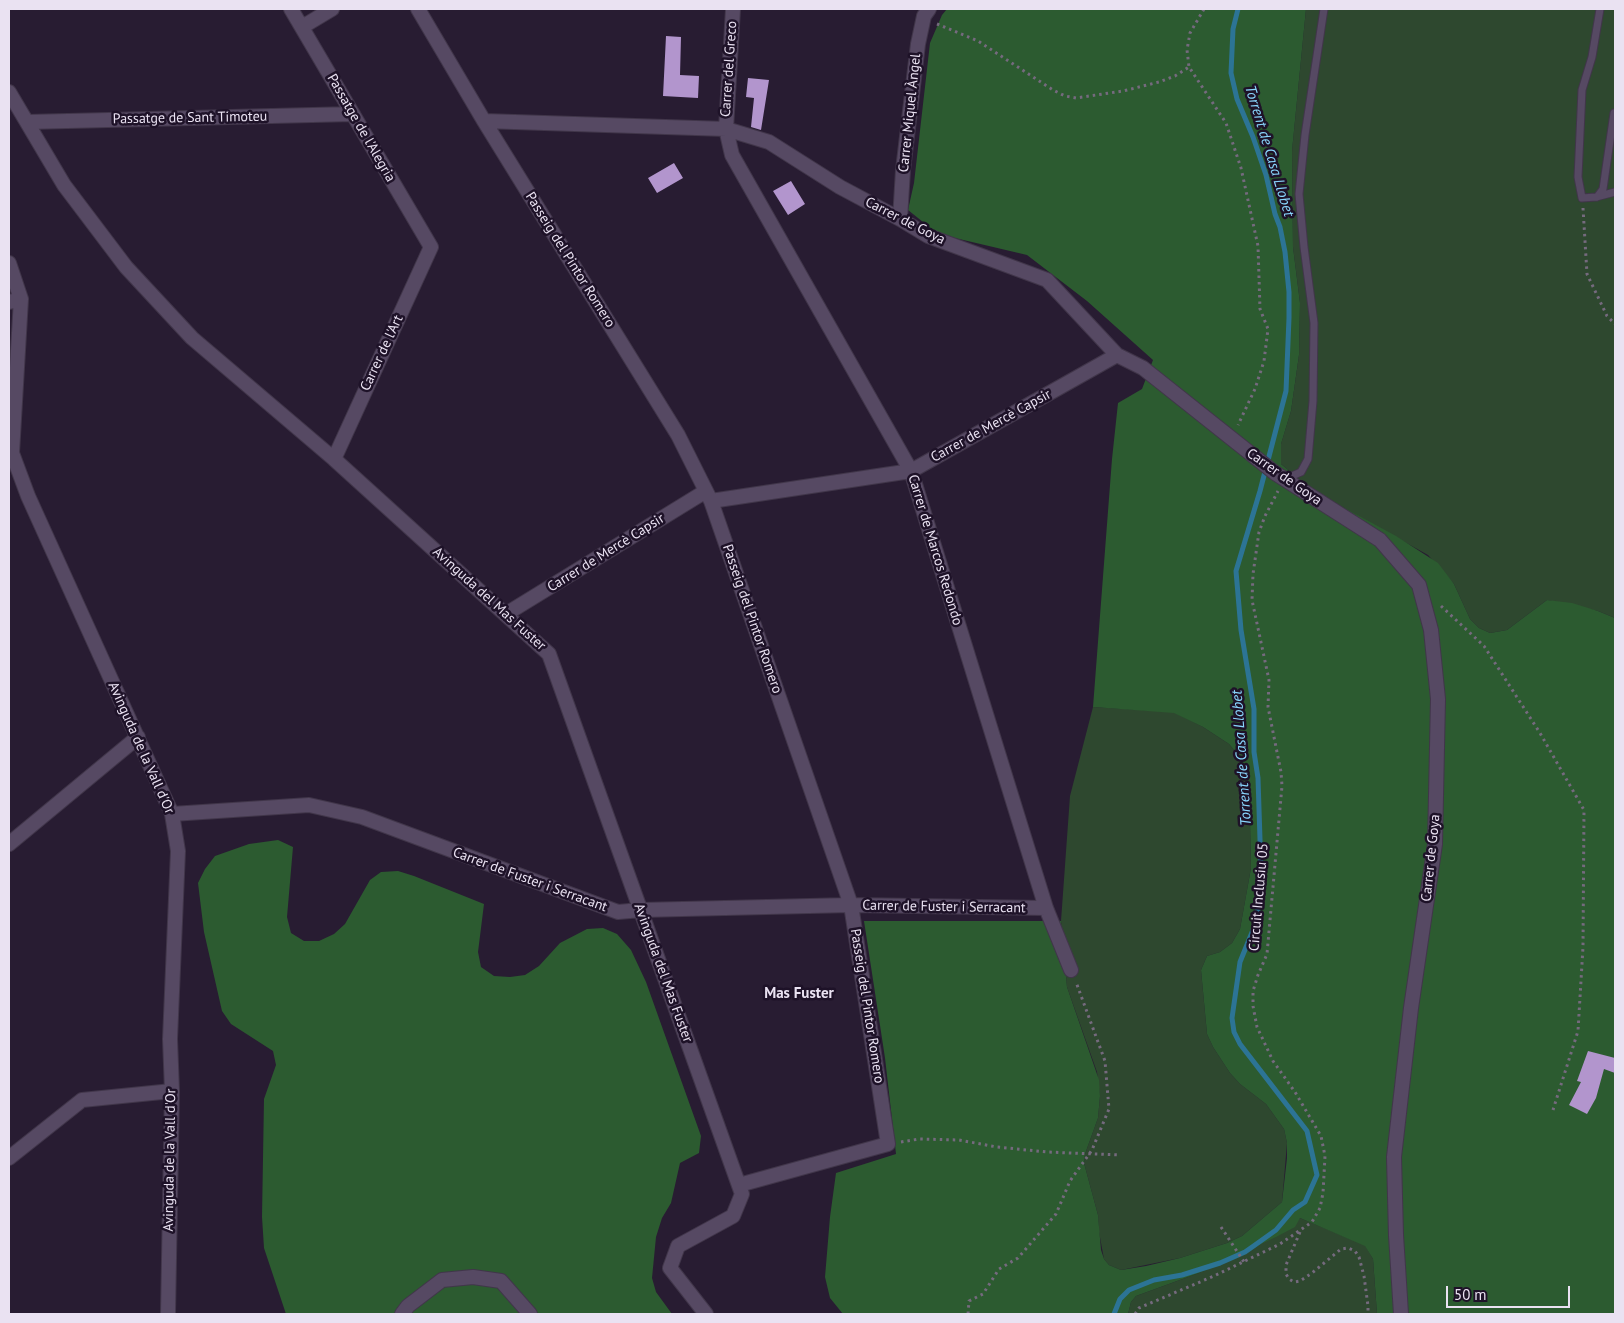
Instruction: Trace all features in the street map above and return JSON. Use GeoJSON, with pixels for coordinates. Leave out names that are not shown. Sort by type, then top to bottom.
{"type":"FeatureCollection","features":[{"type":"Feature","properties":{"kind":"street","name":"Passatge de l'Alegria"},"geometry":{"type":"LineString","coordinates":[[291,9],[431,247]]}},
{"type":"Feature","properties":{"kind":"street"},"geometry":{"type":"LineString","coordinates":[[302,27],[332,9]]}},
{"type":"Feature","properties":{"kind":"street","name":"Passeig del Pintor Romero"},"geometry":{"type":"LineString","coordinates":[[418,9],[484,121],[678,435],[709,496],[851,905],[888,1144]]}},
{"type":"Feature","properties":{"kind":"street","name":"Carrer del Greco"},"geometry":{"type":"LineString","coordinates":[[726,130],[733,9]]}},
{"type":"Feature","properties":{"kind":"street","name":"Carrer Miquel Àngel"},"geometry":{"type":"LineString","coordinates":[[900,219],[903,170],[921,11]]}},
{"type":"Feature","properties":{"kind":"street","name":"Avinguda del Mas Fuster"},"geometry":{"type":"LineString","coordinates":[[9,92],[64,185],[126,267],[192,338],[334,458],[549,654],[742,1194],[733,1216],[678,1246],[670,1268],[706,1314]]}},
{"type":"Feature","properties":{"kind":"street","name":"Passatge de Sant Timoteu"},"geometry":{"type":"LineString","coordinates":[[27,122],[353,114]]}},
{"type":"Feature","properties":{"kind":"street","name":"Carrer de Goya"},"geometry":{"type":"LineString","coordinates":[[484,121],[726,130],[769,142],[840,187],[928,236],[1047,280],[1117,355],[1143,368],[1280,476],[1380,540],[1419,585],[1431,630],[1438,699],[1436,844],[1411,1008],[1394,1158],[1401,1314]]}},
{"type":"Feature","properties":{"kind":"street","name":"Carrer de Marcos Redondo"},"geometry":{"type":"LineString","coordinates":[[726,130],[732,155],[736,163],[911,471],[1046,908],[1071,970]]}},
{"type":"Feature","properties":{"kind":"street","name":"Carrer de l'Art"},"geometry":{"type":"LineString","coordinates":[[334,458],[431,247]]}},
{"type":"Feature","properties":{"kind":"street","name":"Avinguda de la Vall d'Or"},"geometry":{"type":"LineString","coordinates":[[9,263],[15,300],[10,453],[172,814],[178,851],[170,1039],[172,1091],[168,1314]]}},
{"type":"Feature","properties":{"kind":"street","name":"Carrer de Mercè Capsir"},"geometry":{"type":"LineString","coordinates":[[506,614],[709,496],[911,471],[1117,355]]}},
{"type":"Feature","properties":{"kind":"street"},"geometry":{"type":"LineString","coordinates":[[9,844],[138,737]]}},
{"type":"Feature","properties":{"kind":"street","name":"Carrer de Fuster i Serracant"},"geometry":{"type":"LineString","coordinates":[[172,814],[309,805],[362,817],[618,912],[851,905],[1046,908]]}},
{"type":"Feature","properties":{"kind":"street"},"geometry":{"type":"LineString","coordinates":[[9,1158],[82,1100],[172,1091]]}},
{"type":"Feature","properties":{"kind":"street"},"geometry":{"type":"LineString","coordinates":[[739,1184],[888,1144]]}},
{"type":"Feature","properties":{"kind":"street"},"geometry":{"type":"LineString","coordinates":[[402,1314],[408,1306],[442,1280],[473,1277],[501,1282],[530,1314]]}},
{"type":"Feature","properties":{"kind":"lane"},"geometry":{"type":"LineString","coordinates":[[1280,476],[1301,472],[1308,459],[1312,420],[1314,323],[1299,194],[1305,136],[1324,9]]}},
{"type":"Feature","properties":{"kind":"lane"},"geometry":{"type":"LineString","coordinates":[[1600,9],[1592,57],[1582,90],[1578,177],[1582,198],[1596,197],[1615,192]]}},
{"type":"Feature","properties":{"kind":"lane"},"geometry":{"type":"LineString","coordinates":[[1596,197],[1603,190],[1612,149],[1615,112]]}},
{"type":"Feature","properties":{"kind":"path"},"geometry":{"type":"LineString","coordinates":[[1204,9],[1190,33],[1187,50],[1189,67],[1226,123],[1237,153],[1258,246],[1260,308],[1268,329],[1268,339],[1261,371],[1255,389],[1232,439]]}},
{"type":"Feature","properties":{"kind":"path"},"geometry":{"type":"LineString","coordinates":[[921,11],[941,27],[978,41],[1047,87],[1065,96],[1082,98],[1123,91],[1175,76],[1189,67]]}},
{"type":"Feature","properties":{"kind":"path"},"geometry":{"type":"LineString","coordinates":[[1582,198],[1587,274],[1607,316],[1615,324]]}},
{"type":"Feature","properties":{"kind":"path","name":"Circuit Inclusiu 05"},"geometry":{"type":"LineString","coordinates":[[1135,1314],[1139,1308],[1244,1262],[1280,1244],[1312,1222],[1320,1208],[1325,1171],[1324,1144],[1317,1128],[1264,1044],[1257,1027],[1253,1006],[1253,991],[1267,954],[1282,786],[1268,707],[1269,680],[1252,600],[1253,574],[1259,532],[1280,476]]}},
{"type":"Feature","properties":{"kind":"path"},"geometry":{"type":"LineString","coordinates":[[1440,605],[1484,646],[1540,734],[1584,810],[1583,947],[1578,1031],[1553,1110]]}},
{"type":"Feature","properties":{"kind":"path"},"geometry":{"type":"LineString","coordinates":[[968,1314],[969,1301],[983,1294],[999,1268],[1018,1258],[1056,1214],[1070,1181],[1089,1154],[1109,1109],[1105,1061],[1071,970]]}},
{"type":"Feature","properties":{"kind":"path"},"geometry":{"type":"LineString","coordinates":[[888,1144],[919,1139],[960,1140],[997,1147],[1089,1154],[1120,1154]]}},
{"type":"Feature","properties":{"kind":"path"},"geometry":{"type":"LineString","coordinates":[[1221,1227],[1244,1262]]}},
{"type":"Feature","properties":{"kind":"path"},"geometry":{"type":"LineString","coordinates":[[1300,1232],[1286,1265],[1286,1274],[1289,1279],[1294,1282],[1300,1281],[1340,1248],[1348,1248],[1355,1251],[1359,1257],[1365,1283],[1368,1314]]}},
{"type":"Feature","properties":{"kind":"green space"},"geometry":{"type":"Polygon","coordinates":[[[947,9],[1306,9],[1292,151],[1293,247],[1300,303],[1299,355],[1291,411],[1281,444],[1281,464],[1315,492],[1396,536],[1438,563],[1454,584],[1470,619],[1479,628],[1490,633],[1507,630],[1547,600],[1572,603],[1615,618],[1615,1314],[1377,1314],[1373,1259],[1365,1246],[1300,1218],[1295,1227],[1276,1237],[1199,1273],[1136,1296],[1131,1302],[1128,1314],[843,1314],[830,1298],[825,1277],[836,1173],[896,1154],[885,1058],[864,921],[1061,921],[1067,987],[1099,1080],[1098,1118],[1085,1154],[1084,1163],[1098,1215],[1101,1250],[1104,1259],[1109,1265],[1121,1270],[1146,1266],[1180,1258],[1227,1243],[1242,1236],[1282,1202],[1287,1158],[1287,1143],[1284,1129],[1266,1104],[1240,1084],[1230,1073],[1207,1034],[1201,970],[1207,956],[1220,952],[1232,943],[1240,929],[1251,868],[1249,776],[1240,757],[1229,744],[1203,727],[1174,713],[1093,707],[1118,403],[1142,389],[1153,360],[1087,301],[1027,255],[938,234],[908,210],[914,183],[930,43],[942,15],[947,9]]]}},
{"type":"Feature","properties":{"kind":"green space"},"geometry":{"type":"Polygon","coordinates":[[[1306,9],[1615,9],[1615,618],[1598,611],[1547,600],[1507,630],[1490,633],[1479,628],[1470,619],[1454,584],[1428,555],[1315,492],[1281,464],[1281,444],[1291,411],[1299,355],[1300,303],[1293,247],[1292,151],[1306,9]]]}},
{"type":"Feature","properties":{"kind":"green space"},"geometry":{"type":"Polygon","coordinates":[[[1093,707],[1174,712],[1203,727],[1229,744],[1240,757],[1249,776],[1251,868],[1240,929],[1232,943],[1220,952],[1207,956],[1201,970],[1207,1034],[1230,1073],[1240,1084],[1266,1104],[1284,1129],[1287,1143],[1282,1202],[1242,1236],[1227,1243],[1180,1258],[1121,1270],[1109,1265],[1104,1259],[1098,1215],[1084,1163],[1085,1154],[1098,1118],[1100,1096],[1097,1072],[1067,987],[1061,921],[1070,796],[1093,707]]]}},
{"type":"Feature","properties":{"kind":"green space"},"geometry":{"type":"Polygon","coordinates":[[[278,840],[293,847],[287,917],[291,933],[304,941],[319,941],[334,934],[345,924],[370,880],[381,872],[398,871],[484,904],[478,952],[481,967],[494,976],[510,977],[525,975],[539,966],[560,943],[587,929],[603,928],[617,934],[631,950],[646,982],[701,1136],[699,1153],[680,1163],[671,1203],[662,1218],[656,1237],[652,1278],[656,1292],[672,1314],[286,1314],[264,1248],[262,1217],[264,1099],[276,1065],[273,1051],[231,1024],[222,1011],[204,932],[198,883],[205,869],[215,856],[249,844],[278,840]]]}},
{"type":"Feature","properties":{"kind":"green space"},"geometry":{"type":"Polygon","coordinates":[[[1300,1218],[1365,1245],[1373,1259],[1377,1314],[1128,1314],[1131,1302],[1136,1296],[1199,1273],[1300,1218]]]}},
{"type":"Feature","properties":{"kind":"building"},"geometry":{"type":"Polygon","coordinates":[[[666,36],[681,37],[680,75],[699,76],[698,98],[663,96],[666,36]]]}},
{"type":"Feature","properties":{"kind":"building"},"geometry":{"type":"Polygon","coordinates":[[[748,78],[769,80],[761,130],[751,127],[754,98],[746,97],[748,78]]]}},
{"type":"Feature","properties":{"kind":"building"},"geometry":{"type":"Polygon","coordinates":[[[674,163],[683,178],[657,193],[648,178],[674,163]]]}},
{"type":"Feature","properties":{"kind":"building"},"geometry":{"type":"Polygon","coordinates":[[[791,181],[805,204],[788,215],[773,191],[791,181]]]}},
{"type":"Feature","properties":{"kind":"building"},"geometry":{"type":"Polygon","coordinates":[[[1588,1051],[1615,1058],[1615,1073],[1604,1069],[1596,1098],[1587,1114],[1569,1105],[1581,1082],[1577,1081],[1588,1051]]]}},
{"type":"Feature","properties":{"kind":"waterway","name":"Torrent de Casa Llobet"},"geometry":{"type":"LineString","coordinates":[[1114,1314],[1120,1299],[1129,1290],[1154,1280],[1182,1275],[1220,1263],[1245,1252],[1276,1230],[1293,1210],[1305,1202],[1317,1175],[1307,1131],[1240,1044],[1234,1032],[1232,1018],[1240,962],[1257,920],[1261,870],[1258,778],[1254,752],[1254,709],[1241,630],[1236,571],[1260,491],[1286,391],[1289,318],[1289,292],[1285,252],[1280,227],[1266,175],[1237,99],[1231,73],[1233,29],[1238,9]]}},
{"type":"Feature","properties":{"kind":"district","name":"Mas Fuster"},"geometry":{"type":"Point","coordinates":[799,994]}}]}
